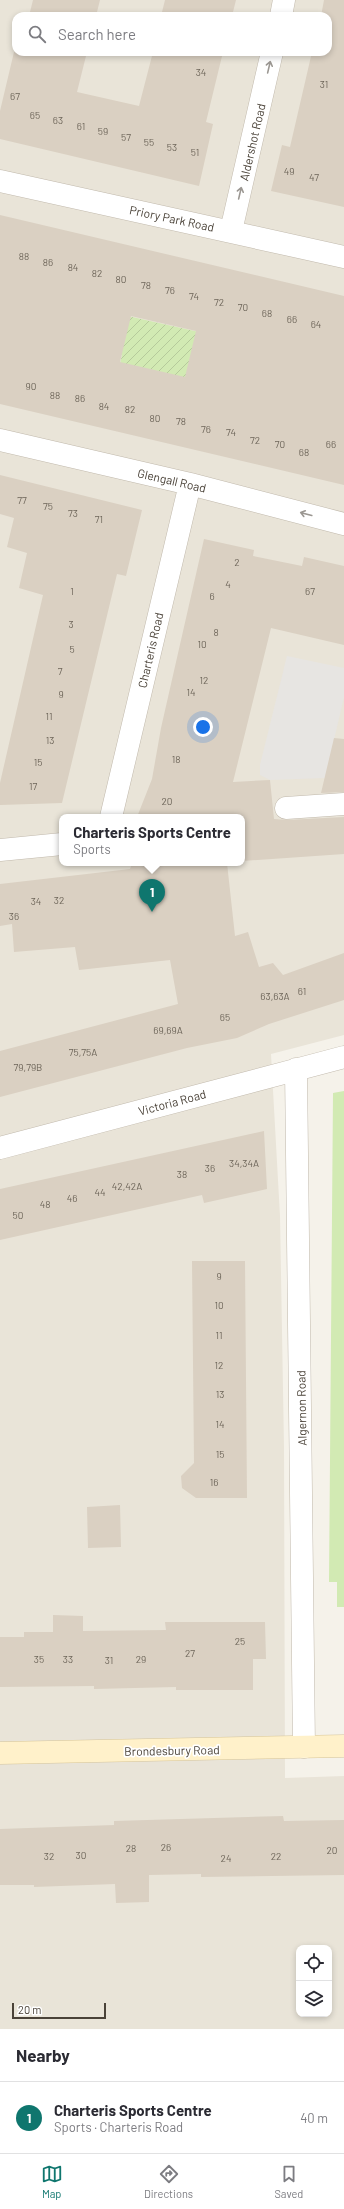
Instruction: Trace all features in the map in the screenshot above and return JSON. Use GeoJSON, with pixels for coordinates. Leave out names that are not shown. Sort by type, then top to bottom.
{"type":"FeatureCollection","features":[{"type":"Feature","properties":{"kind":"main road","name":"Brondesbury Road"},"geometry":{"type":"LineString","coordinates":[[0,1752],[344,1746]]}},
{"type":"Feature","properties":{"kind":"street"},"geometry":{"type":"LineString","coordinates":[[282,12],[284,0]]}},
{"type":"Feature","properties":{"kind":"street","name":"Aldershot Road"},"geometry":{"type":"LineString","coordinates":[[231,231],[271,56]]}},
{"type":"Feature","properties":{"kind":"street","name":"Priory Park Road"},"geometry":{"type":"LineString","coordinates":[[0,181],[344,257]]}},
{"type":"Feature","properties":{"kind":"street","name":"Glengall Road"},"geometry":{"type":"LineString","coordinates":[[0,440],[190,484],[344,524]]}},
{"type":"Feature","properties":{"kind":"street","name":"Charteris Road"},"geometry":{"type":"LineString","coordinates":[[112,814],[190,484]]}},
{"type":"Feature","properties":{"kind":"street"},"geometry":{"type":"LineString","coordinates":[[286,808],[344,804]]}},
{"type":"Feature","properties":{"kind":"street"},"geometry":{"type":"LineString","coordinates":[[0,850],[59,844]]}},
{"type":"Feature","properties":{"kind":"street","name":"Victoria Road"},"geometry":{"type":"LineString","coordinates":[[0,1148],[344,1057]]}},
{"type":"Feature","properties":{"kind":"street","name":"Algernon Road"},"geometry":{"type":"LineString","coordinates":[[296,1069],[304,1747]]}},
{"type":"Feature","properties":{"kind":"shaded area"},"geometry":{"type":"Polygon","coordinates":[[[0,0],[344,0],[344,1035],[271,1054],[280,1216],[284,1447],[285,1778],[344,1776],[344,2029],[0,2029],[0,0]]]}},
{"type":"Feature","properties":{"kind":"shaded area"},"geometry":{"type":"Polygon","coordinates":[[[287,656],[344,668],[344,697],[325,778],[270,780],[260,775],[260,765],[287,656]]]}},
{"type":"Feature","properties":{"kind":"green space"},"geometry":{"type":"Polygon","coordinates":[[[101,310],[199,332],[179,401],[115,385],[122,355],[103,351],[101,310]]]}},
{"type":"Feature","properties":{"kind":"green space"},"geometry":{"type":"Polygon","coordinates":[[[344,1091],[344,1607],[337,1607],[337,1582],[329,1582],[333,1093],[344,1091]]]}},
{"type":"Feature","properties":{"kind":"building"},"geometry":{"type":"Polygon","coordinates":[[[33,0],[100,0],[97,12],[30,12],[33,0]]]}},
{"type":"Feature","properties":{"kind":"building"},"geometry":{"type":"Polygon","coordinates":[[[165,0],[236,0],[233,12],[162,12],[165,0]]]}},
{"type":"Feature","properties":{"kind":"building"},"geometry":{"type":"Polygon","coordinates":[[[324,0],[344,0],[344,207],[271,191],[282,145],[290,147],[311,56],[332,56],[332,12],[322,12],[324,0]]]}},
{"type":"Feature","properties":{"kind":"building"},"geometry":{"type":"Polygon","coordinates":[[[13,56],[86,56],[77,92],[139,106],[152,56],[222,56],[206,122],[213,124],[199,186],[0,139],[0,111],[13,56]]]}},
{"type":"Feature","properties":{"kind":"building"},"geometry":{"type":"Polygon","coordinates":[[[0,215],[344,296],[344,485],[0,404],[0,215]],[[131,316],[120,362],[185,377],[196,331],[131,316]]]}},
{"type":"Feature","properties":{"kind":"building"},"geometry":{"type":"Polygon","coordinates":[[[0,475],[142,510],[126,576],[117,574],[62,803],[0,805],[0,783],[43,595],[19,588],[27,553],[7,547],[14,518],[0,514],[0,475]]]}},
{"type":"Feature","properties":{"kind":"building"},"geometry":{"type":"Polygon","coordinates":[[[204,539],[254,550],[253,556],[302,566],[304,557],[344,566],[344,645],[271,628],[233,782],[270,780],[274,819],[287,820],[344,817],[344,854],[245,861],[245,814],[138,814],[152,779],[161,728],[204,539]]]}},
{"type":"Feature","properties":{"kind":"building"},"geometry":{"type":"Polygon","coordinates":[[[334,738],[344,739],[344,792],[321,793],[334,738]]]}},
{"type":"Feature","properties":{"kind":"building"},"geometry":{"type":"Polygon","coordinates":[[[131,866],[227,866],[235,936],[248,932],[259,967],[273,963],[283,975],[344,953],[344,1000],[269,1024],[237,1038],[187,1048],[0,1097],[0,1051],[178,1004],[170,960],[79,970],[75,947],[14,952],[12,924],[0,926],[0,884],[130,869],[131,866]]]}},
{"type":"Feature","properties":{"kind":"building"},"geometry":{"type":"Polygon","coordinates":[[[264,1131],[267,1189],[204,1203],[202,1195],[0,1240],[0,1189],[264,1131]]]}},
{"type":"Feature","properties":{"kind":"building"},"geometry":{"type":"Polygon","coordinates":[[[192,1261],[245,1261],[247,1498],[196,1498],[182,1488],[181,1476],[194,1463],[192,1261]]]}},
{"type":"Feature","properties":{"kind":"building"},"geometry":{"type":"Polygon","coordinates":[[[120,1505],[121,1547],[88,1548],[87,1507],[120,1505]]]}},
{"type":"Feature","properties":{"kind":"building"},"geometry":{"type":"Polygon","coordinates":[[[53,1615],[83,1616],[83,1631],[166,1630],[165,1622],[265,1622],[266,1659],[253,1659],[253,1690],[176,1690],[176,1687],[94,1689],[94,1686],[0,1687],[0,1637],[24,1637],[24,1632],[53,1632],[53,1615]]]}},
{"type":"Feature","properties":{"kind":"building"},"geometry":{"type":"Polygon","coordinates":[[[283,1816],[284,1821],[344,1820],[344,1875],[201,1877],[201,1874],[149,1875],[149,1902],[116,1903],[115,1884],[34,1887],[34,1885],[0,1885],[0,1829],[114,1825],[114,1821],[283,1816]]]}},
{"type":"Feature","properties":{"kind":"place","name":"Charteris Sports Centre"},"geometry":{"type":"Point","coordinates":[152,912]}}]}
